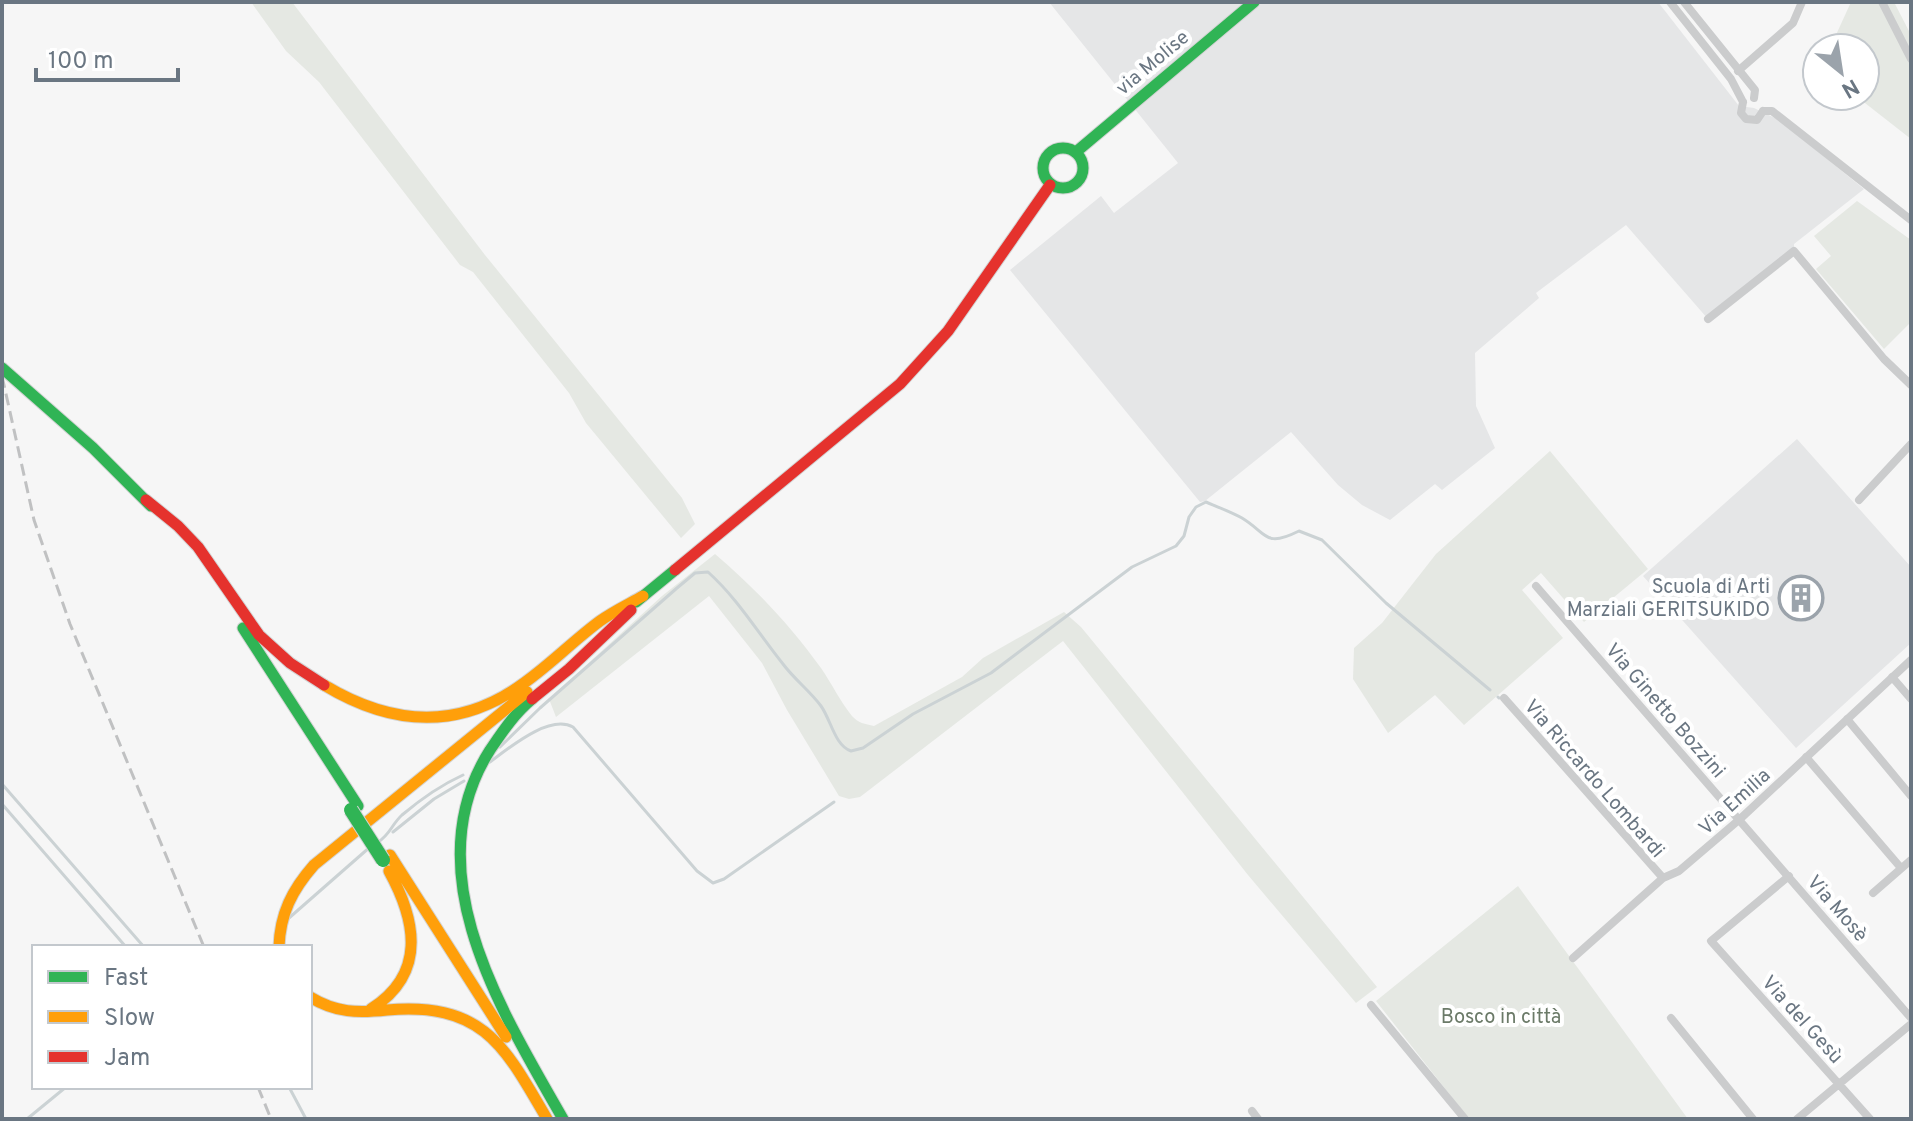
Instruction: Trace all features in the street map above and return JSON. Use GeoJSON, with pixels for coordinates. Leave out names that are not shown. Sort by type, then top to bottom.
{"type":"FeatureCollection","features":[{"type":"Feature","properties":{"kind":"main road","name":"via Molise"},"geometry":{"type":"LineString","coordinates":[[1076,152],[1254,2]]}},
{"type":"Feature","properties":{"kind":"main road"},"geometry":{"type":"LineString","coordinates":[[1057,148],[1076,152],[1083,164],[1078,182],[1061,189],[1050,185],[1043,174],[1043,161],[1057,148]]}},
{"type":"Feature","properties":{"kind":"main road"},"geometry":{"type":"LineString","coordinates":[[279,945],[278,932],[287,899],[314,865],[900,384],[948,331],[1050,185]]}},
{"type":"Feature","properties":{"kind":"main road"},"geometry":{"type":"LineString","coordinates":[[2,368],[93,448],[146,500],[221,593],[337,774],[386,858],[476,987],[552,1119]]}},
{"type":"Feature","properties":{"kind":"main road"},"geometry":{"type":"LineString","coordinates":[[146,500],[187,534],[247,619],[278,653],[300,670],[344,695],[397,716],[435,718],[457,715],[497,701],[599,622],[643,596]]}},
{"type":"Feature","properties":{"kind":"main road"},"geometry":{"type":"LineString","coordinates":[[563,1119],[507,1021],[476,945],[459,870],[462,810],[478,766],[511,718],[595,647],[643,596]]}},
{"type":"Feature","properties":{"kind":"main road"},"geometry":{"type":"LineString","coordinates":[[356,1014],[381,1005],[399,987],[409,963],[411,928],[405,899],[386,858]]}},
{"type":"Feature","properties":{"kind":"main road"},"geometry":{"type":"LineString","coordinates":[[312,998],[327,1008],[356,1014],[408,1007],[455,1012],[483,1029],[510,1059],[552,1119]]}},
{"type":"Feature","properties":{"kind":"street"},"geometry":{"type":"LineString","coordinates":[[1670,2],[1731,79],[1743,102],[1741,113],[1746,119],[1757,120],[1763,111],[1761,103],[1754,98]]}},
{"type":"Feature","properties":{"kind":"street"},"geometry":{"type":"LineString","coordinates":[[1684,2],[1755,90],[1754,98]]}},
{"type":"Feature","properties":{"kind":"street"},"geometry":{"type":"LineString","coordinates":[[1738,71],[1793,23],[1802,2]]}},
{"type":"Feature","properties":{"kind":"street"},"geometry":{"type":"LineString","coordinates":[[1882,2],[1911,59]]}},
{"type":"Feature","properties":{"kind":"street"},"geometry":{"type":"LineString","coordinates":[[1743,102],[1754,98]]}},
{"type":"Feature","properties":{"kind":"street"},"geometry":{"type":"LineString","coordinates":[[1763,111],[1772,111],[1911,220]]}},
{"type":"Feature","properties":{"kind":"street"},"geometry":{"type":"LineString","coordinates":[[1708,319],[1794,251],[1884,359],[1911,385]]}},
{"type":"Feature","properties":{"kind":"street"},"geometry":{"type":"LineString","coordinates":[[1859,500],[1911,444]]}},
{"type":"Feature","properties":{"kind":"street","name":"Via Ginetto Bozzini"},"geometry":{"type":"LineString","coordinates":[[1536,586],[1740,819]]}},
{"type":"Feature","properties":{"kind":"street","name":"Via Emilia"},"geometry":{"type":"LineString","coordinates":[[1573,958],[1663,878],[1679,871],[1740,819],[1911,660]]}},
{"type":"Feature","properties":{"kind":"street"},"geometry":{"type":"LineString","coordinates":[[1892,677],[1911,699]]}},
{"type":"Feature","properties":{"kind":"street","name":"Via Riccardo Lombardi"},"geometry":{"type":"LineString","coordinates":[[1504,698],[1663,878]]}},
{"type":"Feature","properties":{"kind":"street"},"geometry":{"type":"LineString","coordinates":[[1847,719],[1911,796]]}},
{"type":"Feature","properties":{"kind":"street"},"geometry":{"type":"LineString","coordinates":[[1806,757],[1901,868]]}},
{"type":"Feature","properties":{"kind":"street","name":"Via Mosè"},"geometry":{"type":"LineString","coordinates":[[1740,819],[1911,1021]]}},
{"type":"Feature","properties":{"kind":"street"},"geometry":{"type":"LineString","coordinates":[[1873,893],[1911,860]]}},
{"type":"Feature","properties":{"kind":"street","name":"Via del Gesù"},"geometry":{"type":"LineString","coordinates":[[1789,876],[1711,941],[1870,1119]]}},
{"type":"Feature","properties":{"kind":"street"},"geometry":{"type":"LineString","coordinates":[[1371,1005],[1461,1118]]}},
{"type":"Feature","properties":{"kind":"street"},"geometry":{"type":"LineString","coordinates":[[1671,1018],[1753,1119]]}},
{"type":"Feature","properties":{"kind":"street"},"geometry":{"type":"LineString","coordinates":[[1797,1119],[1911,1021]]}},
{"type":"Feature","properties":{"kind":"shaded area"},"geometry":{"type":"Polygon","coordinates":[[[1049,2],[1658,2],[1739,106],[1754,108],[1779,120],[1864,189],[1794,244],[1794,251],[1708,319],[1626,225],[1536,293],[1539,298],[1475,353],[1476,406],[1495,448],[1442,490],[1435,484],[1390,520],[1362,505],[1338,485],[1291,432],[1200,502],[1010,270],[1101,196],[1114,213],[1178,163],[1049,2]]]}},
{"type":"Feature","properties":{"kind":"shaded area"},"geometry":{"type":"Polygon","coordinates":[[[1797,439],[1911,567],[1911,643],[1796,748],[1643,576],[1797,439]]]}},
{"type":"Feature","properties":{"kind":"green space"},"geometry":{"type":"Polygon","coordinates":[[[251,2],[292,2],[485,255],[682,498],[695,524],[681,538],[586,423],[569,393],[473,272],[460,265],[319,82],[286,51],[251,2]]]}},
{"type":"Feature","properties":{"kind":"green space"},"geometry":{"type":"Polygon","coordinates":[[[1851,2],[1894,2],[1911,35],[1911,139],[1876,112],[1881,112],[1881,32],[1837,32],[1851,2]]]}},
{"type":"Feature","properties":{"kind":"green space"},"geometry":{"type":"Polygon","coordinates":[[[1857,201],[1911,240],[1911,322],[1884,349],[1816,269],[1831,256],[1814,236],[1857,201]]]}},
{"type":"Feature","properties":{"kind":"green space"},"geometry":{"type":"Polygon","coordinates":[[[1550,451],[1648,569],[1584,622],[1541,573],[1522,590],[1563,638],[1464,725],[1435,695],[1388,733],[1353,679],[1354,648],[1382,623],[1436,554],[1550,451]]]}},
{"type":"Feature","properties":{"kind":"green space"},"geometry":{"type":"Polygon","coordinates":[[[715,554],[758,594],[797,637],[852,716],[859,722],[874,726],[962,677],[983,658],[1064,612],[1081,627],[1377,987],[1356,1003],[1248,875],[1063,641],[860,797],[849,799],[839,796],[762,663],[709,596],[556,717],[549,699],[662,596],[715,554]]]}},
{"type":"Feature","properties":{"kind":"green space","name":"Bosco in città"},"geometry":{"type":"Polygon","coordinates":[[[1518,886],[1688,1119],[1469,1119],[1376,1001],[1518,886]]]}},
{"type":"Feature","properties":{"kind":"waterway"},"geometry":{"type":"LineString","coordinates":[[500,747],[677,588],[695,573],[708,572],[821,706],[841,744],[851,751],[863,748],[913,714],[991,673],[1132,567],[1176,546],[1184,536],[1189,517],[1196,507],[1206,502],[1242,518],[1273,539],[1299,531],[1322,540],[1386,603],[1490,690]]}},
{"type":"Feature","properties":{"kind":"waterway"},"geometry":{"type":"LineString","coordinates":[[490,762],[518,741],[541,729],[563,724],[573,727],[697,871],[713,883],[724,879],[834,802]]}},
{"type":"Feature","properties":{"kind":"waterway"},"geometry":{"type":"LineString","coordinates":[[377,843],[409,809],[463,775]]}},
{"type":"Feature","properties":{"kind":"waterway"},"geometry":{"type":"LineString","coordinates":[[393,832],[434,799],[464,781]]}},
{"type":"Feature","properties":{"kind":"waterway"},"geometry":{"type":"LineString","coordinates":[[2,784],[142,945]]}},
{"type":"Feature","properties":{"kind":"waterway"},"geometry":{"type":"LineString","coordinates":[[2,804],[124,945]]}},
{"type":"Feature","properties":{"kind":"waterway"},"geometry":{"type":"LineString","coordinates":[[289,918],[370,847]]}},
{"type":"Feature","properties":{"kind":"waterway"},"geometry":{"type":"LineString","coordinates":[[27,1119],[64,1089]]}},
{"type":"Feature","properties":{"kind":"waterway"},"geometry":{"type":"LineString","coordinates":[[290,1089],[306,1119]]}},
{"type":"Feature","properties":{"kind":"railway"},"geometry":{"type":"LineString","coordinates":[[2,376],[34,520],[70,624],[203,945]]}},
{"type":"Feature","properties":{"kind":"railway"},"geometry":{"type":"LineString","coordinates":[[259,1089],[271,1119]]}},
{"type":"Feature","properties":{"kind":"traffic: fast"},"geometry":{"type":"LineString","coordinates":[[1076,152],[1254,2]]}},
{"type":"Feature","properties":{"kind":"traffic: fast"},"geometry":{"type":"LineString","coordinates":[[1063,148],[1077,154],[1083,168],[1077,182],[1063,188],[1049,182],[1043,168],[1049,154],[1063,148]]}},
{"type":"Feature","properties":{"kind":"traffic: fast"},"geometry":{"type":"LineString","coordinates":[[2,368],[93,448],[151,506]]}},
{"type":"Feature","properties":{"kind":"traffic: fast"},"geometry":{"type":"LineString","coordinates":[[636,602],[675,570]]}},
{"type":"Feature","properties":{"kind":"traffic: fast"},"geometry":{"type":"LineString","coordinates":[[243,628],[358,806]]}},
{"type":"Feature","properties":{"kind":"traffic: fast"},"geometry":{"type":"LineString","coordinates":[[532,699],[514,717],[490,750],[469,796],[460,844],[463,892],[475,940],[493,987],[563,1119]]}},
{"type":"Feature","properties":{"kind":"traffic: fast"},"geometry":{"type":"LineString","coordinates":[[351,810],[383,860]]}},
{"type":"Feature","properties":{"kind":"traffic: slow"},"geometry":{"type":"LineString","coordinates":[[324,685],[375,709],[400,715],[450,716],[500,699],[544,668],[600,621],[643,596]]}},
{"type":"Feature","properties":{"kind":"traffic: slow"},"geometry":{"type":"LineString","coordinates":[[279,945],[289,903],[314,865],[527,692]]}},
{"type":"Feature","properties":{"kind":"traffic: slow"},"geometry":{"type":"LineString","coordinates":[[390,855],[506,1037]]}},
{"type":"Feature","properties":{"kind":"traffic: slow"},"geometry":{"type":"LineString","coordinates":[[371,1009],[389,995],[401,980],[411,946],[406,909],[389,871]]}},
{"type":"Feature","properties":{"kind":"traffic: slow"},"geometry":{"type":"LineString","coordinates":[[312,998],[347,1011],[420,1009],[446,1013],[468,1021],[503,1050],[547,1119]]}},
{"type":"Feature","properties":{"kind":"traffic: jam"},"geometry":{"type":"LineString","coordinates":[[675,570],[900,384],[948,331],[1050,185]]}},
{"type":"Feature","properties":{"kind":"traffic: jam"},"geometry":{"type":"LineString","coordinates":[[146,500],[198,547],[259,635],[290,663],[324,685]]}},
{"type":"Feature","properties":{"kind":"traffic: jam"},"geometry":{"type":"LineString","coordinates":[[532,699],[569,669],[631,610]]}},
{"type":"Feature","properties":{"kind":"place","name":"Scuola di Arti Marziali GERITSUKIDO"},"geometry":{"type":"Point","coordinates":[1801,598]}}]}
